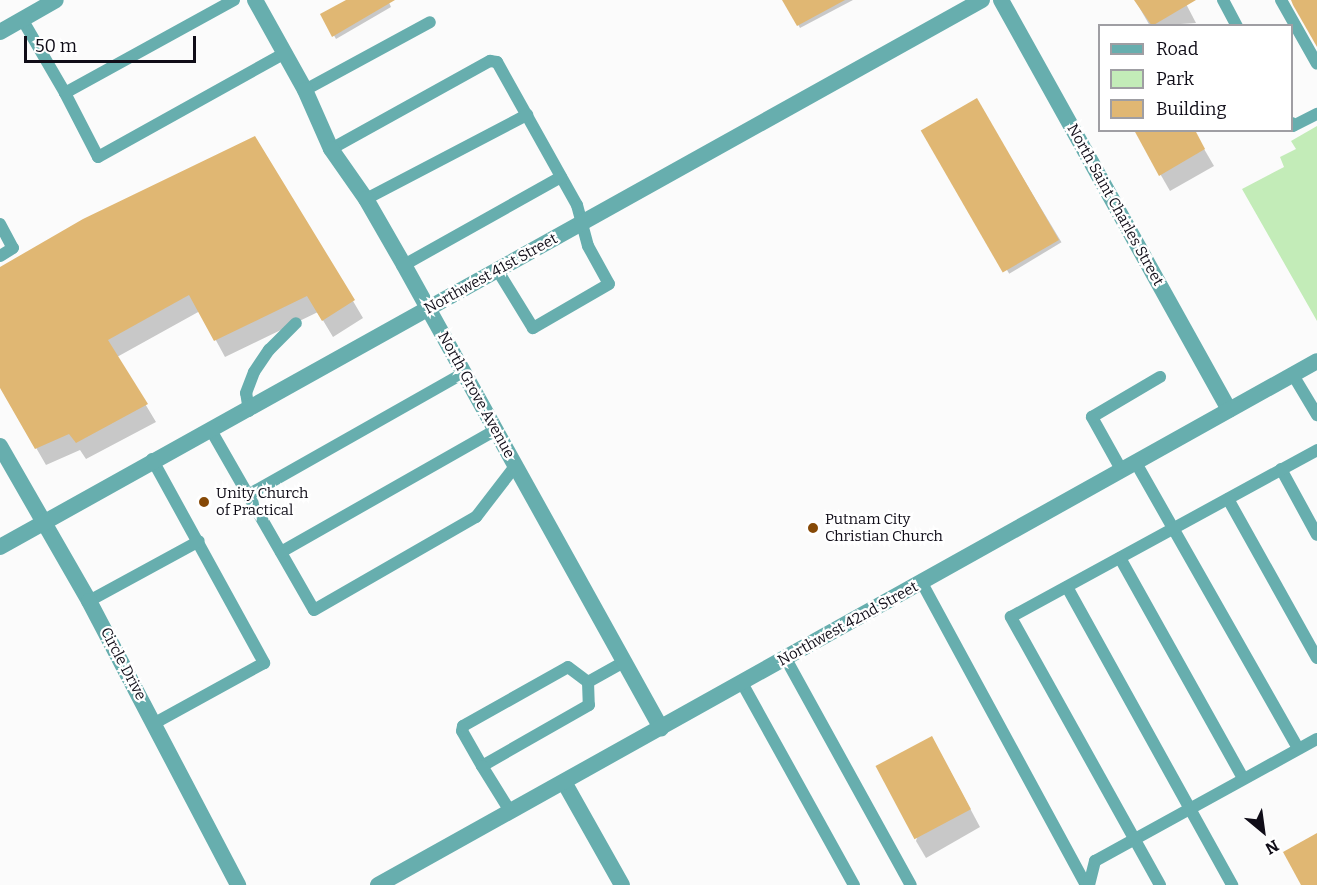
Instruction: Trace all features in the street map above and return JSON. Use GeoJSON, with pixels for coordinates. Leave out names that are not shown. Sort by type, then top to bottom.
{"type":"FeatureCollection","features":[{"type":"Feature","properties":{"kind":"street"},"geometry":{"type":"LineString","coordinates":[[0,32],[56,0]]}},
{"type":"Feature","properties":{"kind":"street","name":"North Grove Avenue"},"geometry":{"type":"LineString","coordinates":[[255,0],[305,90],[331,149],[366,199],[404,265],[661,728]]}},
{"type":"Feature","properties":{"kind":"street","name":"Northwest 41st Street"},"geometry":{"type":"LineString","coordinates":[[0,547],[152,459],[212,432],[982,0]]}},
{"type":"Feature","properties":{"kind":"street","name":"North Saint Charles Street"},"geometry":{"type":"LineString","coordinates":[[1001,0],[1229,410]]}},
{"type":"Feature","properties":{"kind":"street","name":"Northwest 42nd Street"},"geometry":{"type":"LineString","coordinates":[[378,885],[1317,361]]}},
{"type":"Feature","properties":{"kind":"street","name":"Circle Drive"},"geometry":{"type":"LineString","coordinates":[[0,446],[46,522],[89,601],[238,885]]}},
{"type":"Feature","properties":{"kind":"street"},"geometry":{"type":"LineString","coordinates":[[564,782],[622,885]]}},
{"type":"Feature","properties":{"kind":"lane"},"geometry":{"type":"LineString","coordinates":[[65,93],[234,0]]}},
{"type":"Feature","properties":{"kind":"lane"},"geometry":{"type":"LineString","coordinates":[[1223,0],[1236,24]]}},
{"type":"Feature","properties":{"kind":"lane"},"geometry":{"type":"LineString","coordinates":[[1281,0],[1317,64]]}},
{"type":"Feature","properties":{"kind":"lane"},"geometry":{"type":"LineString","coordinates":[[22,19],[65,93],[98,157],[285,53]]}},
{"type":"Feature","properties":{"kind":"lane"},"geometry":{"type":"LineString","coordinates":[[305,90],[430,22]]}},
{"type":"Feature","properties":{"kind":"lane"},"geometry":{"type":"LineString","coordinates":[[331,149],[490,61],[497,62],[577,205],[588,246],[609,284],[598,294],[533,328],[498,271]]}},
{"type":"Feature","properties":{"kind":"lane"},"geometry":{"type":"LineString","coordinates":[[1293,124],[1317,114]]}},
{"type":"Feature","properties":{"kind":"lane"},"geometry":{"type":"LineString","coordinates":[[366,199],[527,115]]}},
{"type":"Feature","properties":{"kind":"lane"},"geometry":{"type":"LineString","coordinates":[[404,265],[561,177]]}},
{"type":"Feature","properties":{"kind":"lane"},"geometry":{"type":"LineString","coordinates":[[0,224],[13,248],[0,256]]}},
{"type":"Feature","properties":{"kind":"lane"},"geometry":{"type":"LineString","coordinates":[[249,411],[246,393],[254,372],[269,350],[296,323]]}},
{"type":"Feature","properties":{"kind":"lane"},"geometry":{"type":"LineString","coordinates":[[248,495],[464,373]]}},
{"type":"Feature","properties":{"kind":"lane"},"geometry":{"type":"LineString","coordinates":[[1293,375],[1317,415]]}},
{"type":"Feature","properties":{"kind":"lane"},"geometry":{"type":"LineString","coordinates":[[1160,377],[1092,417],[1172,529],[1298,748]]}},
{"type":"Feature","properties":{"kind":"lane"},"geometry":{"type":"LineString","coordinates":[[281,552],[496,430]]}},
{"type":"Feature","properties":{"kind":"lane"},"geometry":{"type":"LineString","coordinates":[[212,432],[314,610],[476,517],[516,465]]}},
{"type":"Feature","properties":{"kind":"lane"},"geometry":{"type":"LineString","coordinates":[[1161,885],[1011,617],[1317,450]]}},
{"type":"Feature","properties":{"kind":"lane"},"geometry":{"type":"LineString","coordinates":[[152,459],[264,663],[155,723]]}},
{"type":"Feature","properties":{"kind":"lane"},"geometry":{"type":"LineString","coordinates":[[1281,469],[1317,535]]}},
{"type":"Feature","properties":{"kind":"lane"},"geometry":{"type":"LineString","coordinates":[[1228,499],[1317,658]]}},
{"type":"Feature","properties":{"kind":"lane"},"geometry":{"type":"LineString","coordinates":[[89,601],[199,541]]}},
{"type":"Feature","properties":{"kind":"lane"},"geometry":{"type":"LineString","coordinates":[[1120,558],[1243,778]]}},
{"type":"Feature","properties":{"kind":"lane"},"geometry":{"type":"LineString","coordinates":[[922,583],[1088,885]]}},
{"type":"Feature","properties":{"kind":"lane"},"geometry":{"type":"LineString","coordinates":[[1067,587],[1232,885]]}},
{"type":"Feature","properties":{"kind":"lane"},"geometry":{"type":"LineString","coordinates":[[786,659],[910,885]]}},
{"type":"Feature","properties":{"kind":"lane"},"geometry":{"type":"LineString","coordinates":[[588,682],[624,662]]}},
{"type":"Feature","properties":{"kind":"lane"},"geometry":{"type":"LineString","coordinates":[[482,766],[589,705],[592,701],[588,682],[568,667],[463,726],[462,731],[482,766],[510,811]]}},
{"type":"Feature","properties":{"kind":"lane"},"geometry":{"type":"LineString","coordinates":[[742,683],[854,885]]}},
{"type":"Feature","properties":{"kind":"lane"},"geometry":{"type":"LineString","coordinates":[[1088,885],[1095,861],[1317,739]]}},
{"type":"Feature","properties":{"kind":"green space"},"geometry":{"type":"Polygon","coordinates":[[[1317,126],[1317,321],[1242,189],[1284,167],[1280,157],[1296,149],[1291,141],[1317,126]]]}},
{"type":"Feature","properties":{"kind":"building"},"geometry":{"type":"Polygon","coordinates":[[[346,0],[395,0],[332,37],[320,14],[346,0]]]}},
{"type":"Feature","properties":{"kind":"building"},"geometry":{"type":"Polygon","coordinates":[[[782,0],[845,0],[797,26],[782,0]]]}},
{"type":"Feature","properties":{"kind":"building"},"geometry":{"type":"Polygon","coordinates":[[[1134,0],[1196,0],[1155,24],[1151,24],[1134,0]]]}},
{"type":"Feature","properties":{"kind":"building"},"geometry":{"type":"Polygon","coordinates":[[[1291,0],[1317,0],[1317,47],[1293,5],[1291,0]]]}},
{"type":"Feature","properties":{"kind":"building"},"geometry":{"type":"Polygon","coordinates":[[[977,98],[1059,240],[1003,273],[921,130],[977,98]]]}},
{"type":"Feature","properties":{"kind":"building"},"geometry":{"type":"Polygon","coordinates":[[[1135,132],[1196,132],[1205,149],[1159,176],[1135,132]]]}},
{"type":"Feature","properties":{"kind":"building"},"geometry":{"type":"Polygon","coordinates":[[[255,136],[355,300],[322,321],[307,296],[214,341],[189,295],[108,340],[148,404],[76,443],[69,434],[35,449],[0,388],[0,267],[83,219],[255,136]]]}},
{"type":"Feature","properties":{"kind":"building"},"geometry":{"type":"Polygon","coordinates":[[[932,736],[971,809],[914,839],[875,766],[932,736]]]}},
{"type":"Feature","properties":{"kind":"building"},"geometry":{"type":"Polygon","coordinates":[[[1317,833],[1317,885],[1301,885],[1283,852],[1317,833]]]}},
{"type":"Feature","properties":{"kind":"place","name":"Unity Church of Practical"},"geometry":{"type":"Point","coordinates":[204,502]}},
{"type":"Feature","properties":{"kind":"place","name":"Putnam City Christian Church"},"geometry":{"type":"Point","coordinates":[813,528]}}]}
